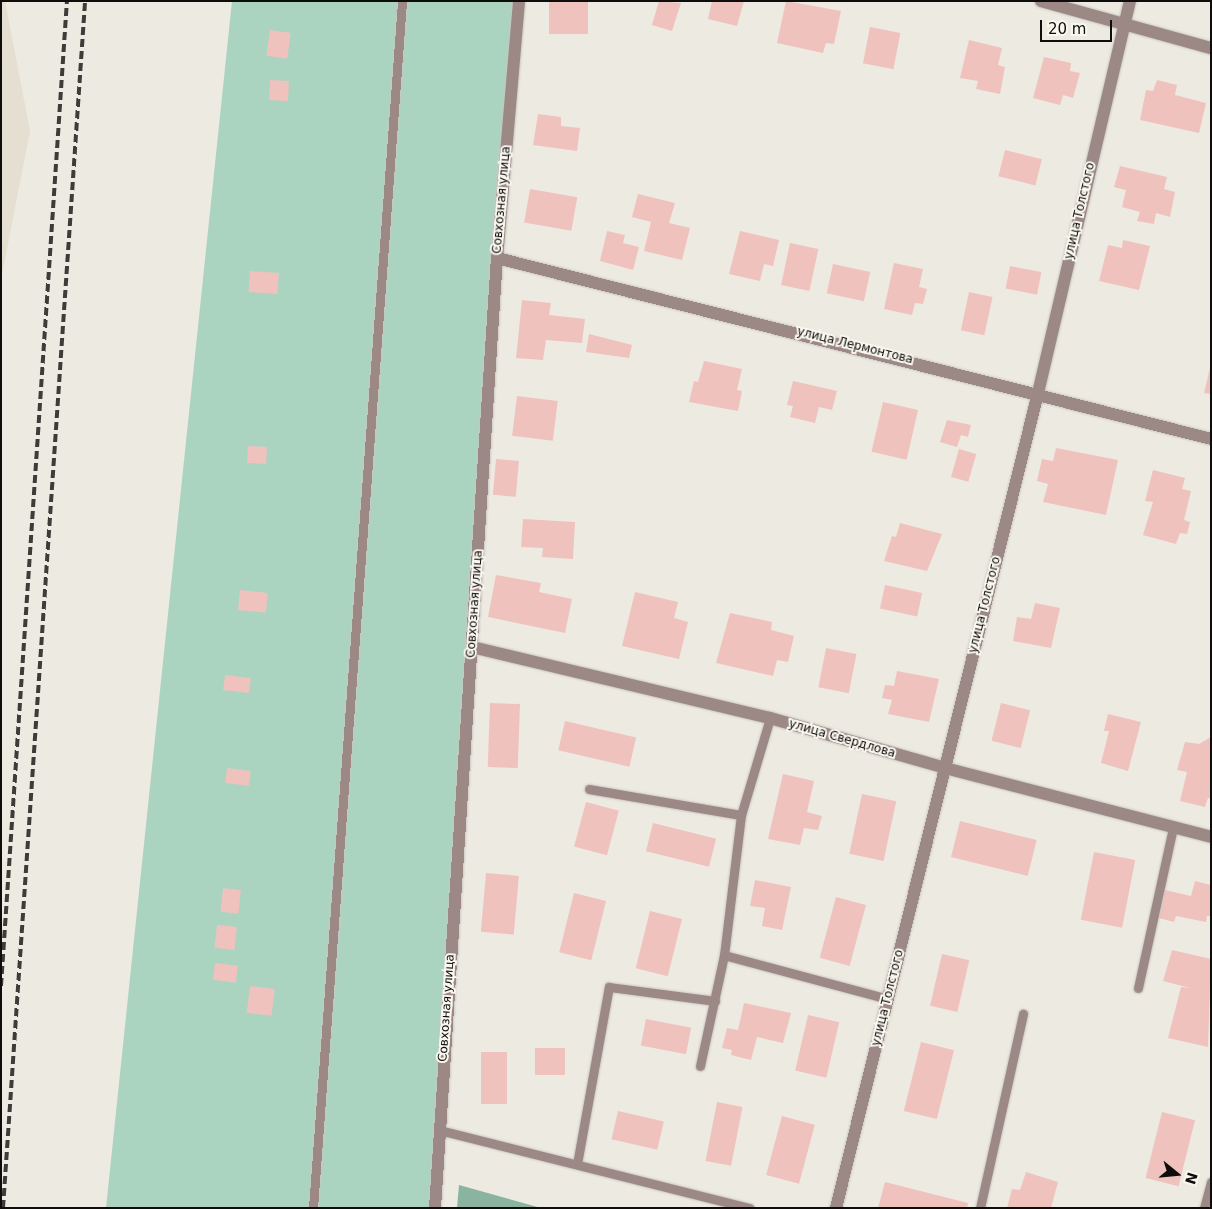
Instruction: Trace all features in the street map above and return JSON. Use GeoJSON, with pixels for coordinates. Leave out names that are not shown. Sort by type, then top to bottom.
{"type":"FeatureCollection","features":[{"type":"Feature","properties":{"kind":"street","name":"Совхозная улица"},"geometry":{"type":"LineString","coordinates":[[435,1208],[497,258],[519,1]]}},
{"type":"Feature","properties":{"kind":"street"},"geometry":{"type":"LineString","coordinates":[[1041,1],[1211,48]]}},
{"type":"Feature","properties":{"kind":"street","name":"улица Толстого"},"geometry":{"type":"LineString","coordinates":[[836,1208],[1038,393],[1130,1]]}},
{"type":"Feature","properties":{"kind":"street","name":"улица Лермонтова"},"geometry":{"type":"LineString","coordinates":[[497,258],[1038,393],[1211,439]]}},
{"type":"Feature","properties":{"kind":"street","name":"улица Свердлова"},"geometry":{"type":"LineString","coordinates":[[472,648],[770,718],[945,768],[1173,828],[1211,836]]}},
{"type":"Feature","properties":{"kind":"lane"},"geometry":{"type":"LineString","coordinates":[[313,1208],[402,1]]}},
{"type":"Feature","properties":{"kind":"lane"},"geometry":{"type":"LineString","coordinates":[[700,1066],[724,955],[741,815],[770,718]]}},
{"type":"Feature","properties":{"kind":"lane"},"geometry":{"type":"LineString","coordinates":[[589,788],[741,815]]}},
{"type":"Feature","properties":{"kind":"lane"},"geometry":{"type":"LineString","coordinates":[[1138,988],[1173,828]]}},
{"type":"Feature","properties":{"kind":"lane"},"geometry":{"type":"LineString","coordinates":[[724,955],[888,999]]}},
{"type":"Feature","properties":{"kind":"lane"},"geometry":{"type":"LineString","coordinates":[[577,1164],[609,987],[714,1001]]}},
{"type":"Feature","properties":{"kind":"lane"},"geometry":{"type":"LineString","coordinates":[[980,1208],[1023,1014]]}},
{"type":"Feature","properties":{"kind":"lane"},"geometry":{"type":"LineString","coordinates":[[439,1130],[749,1208]]}},
{"type":"Feature","properties":{"kind":"lane"},"geometry":{"type":"LineString","coordinates":[[1204,1208],[1211,1182]]}},
{"type":"Feature","properties":{"kind":"shaded area"},"geometry":{"type":"Polygon","coordinates":[[[1,1],[5,1],[30,131],[1,280],[1,1]]]}},
{"type":"Feature","properties":{"kind":"green space"},"geometry":{"type":"Polygon","coordinates":[[[232,1],[521,1],[434,1208],[106,1208],[232,1]]]}},
{"type":"Feature","properties":{"kind":"green space"},"geometry":{"type":"Polygon","coordinates":[[[459,1185],[541,1208],[457,1208],[459,1185]]]}},
{"type":"Feature","properties":{"kind":"building"},"geometry":{"type":"Polygon","coordinates":[[[549,1],[588,1],[588,34],[549,34],[549,1]]]}},
{"type":"Feature","properties":{"kind":"building"},"geometry":{"type":"Polygon","coordinates":[[[659,1],[681,3],[672,31],[652,25],[659,1]]]}},
{"type":"Feature","properties":{"kind":"building"},"geometry":{"type":"Polygon","coordinates":[[[712,1],[744,1],[737,26],[708,19],[712,1]]]}},
{"type":"Feature","properties":{"kind":"building"},"geometry":{"type":"Polygon","coordinates":[[[786,1],[841,11],[834,44],[826,43],[823,53],[777,43],[786,1]]]}},
{"type":"Feature","properties":{"kind":"building"},"geometry":{"type":"Polygon","coordinates":[[[870,27],[900,33],[893,69],[863,63],[870,27]]]}},
{"type":"Feature","properties":{"kind":"building"},"geometry":{"type":"Polygon","coordinates":[[[270,30],[291,33],[287,59],[266,56],[270,30]]]}},
{"type":"Feature","properties":{"kind":"building"},"geometry":{"type":"Polygon","coordinates":[[[969,40],[1002,48],[998,65],[1005,67],[1000,94],[976,89],[978,81],[960,78],[969,40]]]}},
{"type":"Feature","properties":{"kind":"building"},"geometry":{"type":"Polygon","coordinates":[[[1044,57],[1071,63],[1070,71],[1080,73],[1073,98],[1063,95],[1060,105],[1033,98],[1044,57]]]}},
{"type":"Feature","properties":{"kind":"building"},"geometry":{"type":"Polygon","coordinates":[[[270,80],[289,81],[288,101],[269,100],[270,80]]]}},
{"type":"Feature","properties":{"kind":"building"},"geometry":{"type":"Polygon","coordinates":[[[1157,80],[1177,85],[1175,95],[1206,103],[1199,133],[1140,120],[1146,90],[1153,91],[1157,80]]]}},
{"type":"Feature","properties":{"kind":"building"},"geometry":{"type":"Polygon","coordinates":[[[538,114],[561,117],[561,126],[580,128],[577,151],[533,145],[538,114]]]}},
{"type":"Feature","properties":{"kind":"building"},"geometry":{"type":"Polygon","coordinates":[[[1005,150],[1042,159],[1035,185],[998,176],[1005,150]]]}},
{"type":"Feature","properties":{"kind":"building"},"geometry":{"type":"Polygon","coordinates":[[[1120,166],[1167,177],[1164,189],[1175,192],[1170,217],[1156,213],[1154,224],[1137,221],[1140,212],[1122,207],[1126,190],[1114,187],[1120,166]]]}},
{"type":"Feature","properties":{"kind":"building"},"geometry":{"type":"Polygon","coordinates":[[[530,189],[577,197],[571,231],[524,222],[530,189]]]}},
{"type":"Feature","properties":{"kind":"building"},"geometry":{"type":"Polygon","coordinates":[[[638,194],[675,203],[669,223],[690,228],[682,260],[644,251],[651,222],[632,217],[638,194]]]}},
{"type":"Feature","properties":{"kind":"building"},"geometry":{"type":"Polygon","coordinates":[[[607,231],[625,235],[623,243],[639,247],[633,270],[600,261],[607,231]]]}},
{"type":"Feature","properties":{"kind":"building"},"geometry":{"type":"Polygon","coordinates":[[[740,231],[779,240],[773,266],[764,264],[760,281],[729,274],[740,231]]]}},
{"type":"Feature","properties":{"kind":"building"},"geometry":{"type":"Polygon","coordinates":[[[1123,240],[1150,246],[1139,290],[1099,281],[1108,245],[1122,248],[1123,240]]]}},
{"type":"Feature","properties":{"kind":"building"},"geometry":{"type":"Polygon","coordinates":[[[790,243],[818,249],[809,291],[781,285],[790,243]]]}},
{"type":"Feature","properties":{"kind":"building"},"geometry":{"type":"Polygon","coordinates":[[[894,263],[923,269],[919,287],[927,289],[923,304],[915,303],[912,315],[884,309],[894,263]]]}},
{"type":"Feature","properties":{"kind":"building"},"geometry":{"type":"Polygon","coordinates":[[[833,264],[870,272],[864,301],[827,293],[833,264]]]}},
{"type":"Feature","properties":{"kind":"building"},"geometry":{"type":"Polygon","coordinates":[[[1010,266],[1041,272],[1037,295],[1006,289],[1010,266]]]}},
{"type":"Feature","properties":{"kind":"building"},"geometry":{"type":"Polygon","coordinates":[[[250,271],[279,273],[277,294],[249,292],[250,271]]]}},
{"type":"Feature","properties":{"kind":"building"},"geometry":{"type":"Polygon","coordinates":[[[969,292],[992,297],[984,335],[961,330],[969,292]]]}},
{"type":"Feature","properties":{"kind":"building"},"geometry":{"type":"Polygon","coordinates":[[[522,300],[551,303],[549,315],[585,319],[582,343],[546,340],[543,360],[516,358],[522,300]]]}},
{"type":"Feature","properties":{"kind":"building"},"geometry":{"type":"Polygon","coordinates":[[[589,334],[632,345],[629,358],[586,352],[589,334]]]}},
{"type":"Feature","properties":{"kind":"building"},"geometry":{"type":"Polygon","coordinates":[[[704,361],[742,369],[737,390],[742,391],[738,411],[689,402],[694,381],[698,382],[704,361]]]}},
{"type":"Feature","properties":{"kind":"building"},"geometry":{"type":"Polygon","coordinates":[[[1211,369],[1211,394],[1204,393],[1211,369]]]}},
{"type":"Feature","properties":{"kind":"building"},"geometry":{"type":"Polygon","coordinates":[[[793,381],[837,391],[832,410],[819,407],[815,423],[790,417],[793,406],[787,405],[793,381]]]}},
{"type":"Feature","properties":{"kind":"building"},"geometry":{"type":"Polygon","coordinates":[[[517,396],[558,401],[553,441],[512,436],[517,396]]]}},
{"type":"Feature","properties":{"kind":"building"},"geometry":{"type":"Polygon","coordinates":[[[883,402],[918,410],[907,460],[872,452],[883,402]]]}},
{"type":"Feature","properties":{"kind":"building"},"geometry":{"type":"Polygon","coordinates":[[[947,420],[971,425],[968,437],[961,435],[957,447],[940,442],[947,420]]]}},
{"type":"Feature","properties":{"kind":"building"},"geometry":{"type":"Polygon","coordinates":[[[248,446],[267,447],[266,464],[247,463],[248,446]]]}},
{"type":"Feature","properties":{"kind":"building"},"geometry":{"type":"Polygon","coordinates":[[[1056,448],[1118,460],[1106,515],[1043,502],[1048,484],[1037,481],[1042,459],[1053,461],[1056,448]]]}},
{"type":"Feature","properties":{"kind":"building"},"geometry":{"type":"Polygon","coordinates":[[[959,449],[976,454],[968,482],[951,477],[959,449]]]}},
{"type":"Feature","properties":{"kind":"building"},"geometry":{"type":"Polygon","coordinates":[[[496,459],[519,461],[516,497],[493,495],[496,459]]]}},
{"type":"Feature","properties":{"kind":"building"},"geometry":{"type":"Polygon","coordinates":[[[1153,470],[1185,478],[1182,489],[1191,491],[1184,520],[1190,522],[1187,534],[1180,533],[1176,544],[1143,535],[1153,502],[1145,501],[1153,470]]]}},
{"type":"Feature","properties":{"kind":"building"},"geometry":{"type":"Polygon","coordinates":[[[523,519],[575,522],[573,559],[542,557],[543,548],[521,547],[523,519]]]}},
{"type":"Feature","properties":{"kind":"building"},"geometry":{"type":"Polygon","coordinates":[[[900,523],[942,534],[927,571],[884,561],[892,536],[896,537],[900,523]]]}},
{"type":"Feature","properties":{"kind":"building"},"geometry":{"type":"Polygon","coordinates":[[[496,575],[541,583],[539,592],[572,599],[565,633],[488,617],[496,575]]]}},
{"type":"Feature","properties":{"kind":"building"},"geometry":{"type":"Polygon","coordinates":[[[885,585],[922,593],[917,616],[880,608],[885,585]]]}},
{"type":"Feature","properties":{"kind":"building"},"geometry":{"type":"Polygon","coordinates":[[[240,590],[268,593],[266,613],[238,610],[240,590]]]}},
{"type":"Feature","properties":{"kind":"building"},"geometry":{"type":"Polygon","coordinates":[[[635,592],[678,602],[674,618],[688,622],[679,659],[622,646],[635,592]]]}},
{"type":"Feature","properties":{"kind":"building"},"geometry":{"type":"Polygon","coordinates":[[[1035,603],[1060,608],[1051,648],[1013,641],[1017,617],[1031,619],[1035,603]]]}},
{"type":"Feature","properties":{"kind":"building"},"geometry":{"type":"Polygon","coordinates":[[[730,613],[772,622],[771,630],[794,636],[788,662],[777,660],[773,676],[716,663],[730,613]]]}},
{"type":"Feature","properties":{"kind":"building"},"geometry":{"type":"Polygon","coordinates":[[[826,648],[856,654],[849,693],[818,687],[826,648]]]}},
{"type":"Feature","properties":{"kind":"building"},"geometry":{"type":"Polygon","coordinates":[[[897,671],[939,679],[929,722],[888,714],[892,700],[882,698],[885,685],[894,686],[897,671]]]}},
{"type":"Feature","properties":{"kind":"building"},"geometry":{"type":"Polygon","coordinates":[[[225,675],[251,678],[249,693],[223,690],[225,675]]]}},
{"type":"Feature","properties":{"kind":"building"},"geometry":{"type":"Polygon","coordinates":[[[490,703],[520,704],[518,768],[488,767],[490,703]]]}},
{"type":"Feature","properties":{"kind":"building"},"geometry":{"type":"Polygon","coordinates":[[[1001,703],[1030,710],[1021,748],[992,741],[1001,703]]]}},
{"type":"Feature","properties":{"kind":"building"},"geometry":{"type":"Polygon","coordinates":[[[1108,714],[1141,722],[1128,771],[1101,763],[1109,731],[1104,731],[1108,714]]]}},
{"type":"Feature","properties":{"kind":"building"},"geometry":{"type":"Polygon","coordinates":[[[565,721],[636,737],[629,767],[558,750],[565,721]]]}},
{"type":"Feature","properties":{"kind":"building"},"geometry":{"type":"Polygon","coordinates":[[[1211,737],[1211,798],[1208,798],[1205,807],[1180,801],[1187,772],[1177,770],[1185,742],[1199,744],[1211,737]]]}},
{"type":"Feature","properties":{"kind":"building"},"geometry":{"type":"Polygon","coordinates":[[[227,768],[251,771],[249,786],[225,783],[227,768]]]}},
{"type":"Feature","properties":{"kind":"building"},"geometry":{"type":"Polygon","coordinates":[[[783,774],[814,781],[807,812],[822,816],[818,830],[804,828],[800,845],[768,839],[783,774]]]}},
{"type":"Feature","properties":{"kind":"building"},"geometry":{"type":"Polygon","coordinates":[[[862,794],[896,801],[884,861],[849,854],[862,794]]]}},
{"type":"Feature","properties":{"kind":"building"},"geometry":{"type":"Polygon","coordinates":[[[586,802],[619,811],[607,855],[574,846],[586,802]]]}},
{"type":"Feature","properties":{"kind":"building"},"geometry":{"type":"Polygon","coordinates":[[[960,821],[1037,840],[1028,876],[951,857],[960,821]]]}},
{"type":"Feature","properties":{"kind":"building"},"geometry":{"type":"Polygon","coordinates":[[[653,823],[716,839],[709,867],[646,851],[653,823]]]}},
{"type":"Feature","properties":{"kind":"building"},"geometry":{"type":"Polygon","coordinates":[[[1094,852],[1135,860],[1122,928],[1081,920],[1094,852]]]}},
{"type":"Feature","properties":{"kind":"building"},"geometry":{"type":"Polygon","coordinates":[[[486,873],[519,876],[514,935],[481,932],[486,873]]]}},
{"type":"Feature","properties":{"kind":"building"},"geometry":{"type":"Polygon","coordinates":[[[755,880],[791,887],[782,930],[762,926],[765,908],[750,906],[755,880]]]}},
{"type":"Feature","properties":{"kind":"building"},"geometry":{"type":"Polygon","coordinates":[[[1195,881],[1211,885],[1211,916],[1207,916],[1206,922],[1176,916],[1174,922],[1159,918],[1165,890],[1191,896],[1195,881]]]}},
{"type":"Feature","properties":{"kind":"building"},"geometry":{"type":"Polygon","coordinates":[[[223,888],[241,890],[238,914],[220,912],[223,888]]]}},
{"type":"Feature","properties":{"kind":"building"},"geometry":{"type":"Polygon","coordinates":[[[574,893],[606,901],[591,960],[559,952],[574,893]]]}},
{"type":"Feature","properties":{"kind":"building"},"geometry":{"type":"Polygon","coordinates":[[[836,897],[866,905],[850,966],[820,958],[836,897]]]}},
{"type":"Feature","properties":{"kind":"building"},"geometry":{"type":"Polygon","coordinates":[[[650,911],[682,919],[668,976],[636,968],[650,911]]]}},
{"type":"Feature","properties":{"kind":"building"},"geometry":{"type":"Polygon","coordinates":[[[217,925],[237,927],[234,950],[215,948],[217,925]]]}},
{"type":"Feature","properties":{"kind":"building"},"geometry":{"type":"Polygon","coordinates":[[[1172,950],[1211,959],[1208,1047],[1168,1038],[1181,987],[1190,988],[1163,981],[1172,950]]]}},
{"type":"Feature","properties":{"kind":"building"},"geometry":{"type":"Polygon","coordinates":[[[942,954],[969,960],[957,1012],[930,1006],[942,954]]]}},
{"type":"Feature","properties":{"kind":"building"},"geometry":{"type":"Polygon","coordinates":[[[215,963],[238,966],[236,983],[213,980],[215,963]]]}},
{"type":"Feature","properties":{"kind":"building"},"geometry":{"type":"Polygon","coordinates":[[[250,986],[275,989],[272,1016],[247,1013],[250,986]]]}},
{"type":"Feature","properties":{"kind":"building"},"geometry":{"type":"Polygon","coordinates":[[[744,1003],[791,1013],[783,1043],[757,1037],[751,1060],[731,1055],[732,1050],[722,1048],[727,1028],[738,1030],[744,1003]]]}},
{"type":"Feature","properties":{"kind":"building"},"geometry":{"type":"Polygon","coordinates":[[[808,1015],[839,1022],[826,1078],[795,1071],[808,1015]]]}},
{"type":"Feature","properties":{"kind":"building"},"geometry":{"type":"Polygon","coordinates":[[[646,1019],[691,1028],[686,1054],[641,1046],[646,1019]]]}},
{"type":"Feature","properties":{"kind":"building"},"geometry":{"type":"Polygon","coordinates":[[[921,1042],[954,1050],[937,1119],[904,1111],[921,1042]]]}},
{"type":"Feature","properties":{"kind":"building"},"geometry":{"type":"Polygon","coordinates":[[[535,1048],[565,1048],[565,1075],[535,1075],[535,1048]]]}},
{"type":"Feature","properties":{"kind":"building"},"geometry":{"type":"Polygon","coordinates":[[[481,1052],[507,1052],[507,1104],[481,1104],[481,1052]]]}},
{"type":"Feature","properties":{"kind":"building"},"geometry":{"type":"Polygon","coordinates":[[[717,1102],[743,1107],[731,1166],[706,1161],[717,1102]]]}},
{"type":"Feature","properties":{"kind":"building"},"geometry":{"type":"Polygon","coordinates":[[[618,1111],[664,1122],[657,1150],[611,1139],[618,1111]]]}},
{"type":"Feature","properties":{"kind":"building"},"geometry":{"type":"Polygon","coordinates":[[[1162,1112],[1195,1120],[1179,1186],[1146,1178],[1162,1112]]]}},
{"type":"Feature","properties":{"kind":"building"},"geometry":{"type":"Polygon","coordinates":[[[782,1116],[815,1125],[799,1184],[766,1175],[782,1116]]]}},
{"type":"Feature","properties":{"kind":"building"},"geometry":{"type":"Polygon","coordinates":[[[1026,1172],[1058,1182],[1051,1208],[1007,1208],[1012,1189],[1020,1190],[1026,1172]]]}},
{"type":"Feature","properties":{"kind":"building"},"geometry":{"type":"Polygon","coordinates":[[[885,1182],[968,1203],[967,1208],[878,1208],[885,1182]]]}},
{"type":"Feature","properties":{"kind":"railway"},"geometry":{"type":"LineString","coordinates":[[1,986],[67,1]]}},
{"type":"Feature","properties":{"kind":"railway"},"geometry":{"type":"LineString","coordinates":[[3,1208],[85,1]]}}]}
